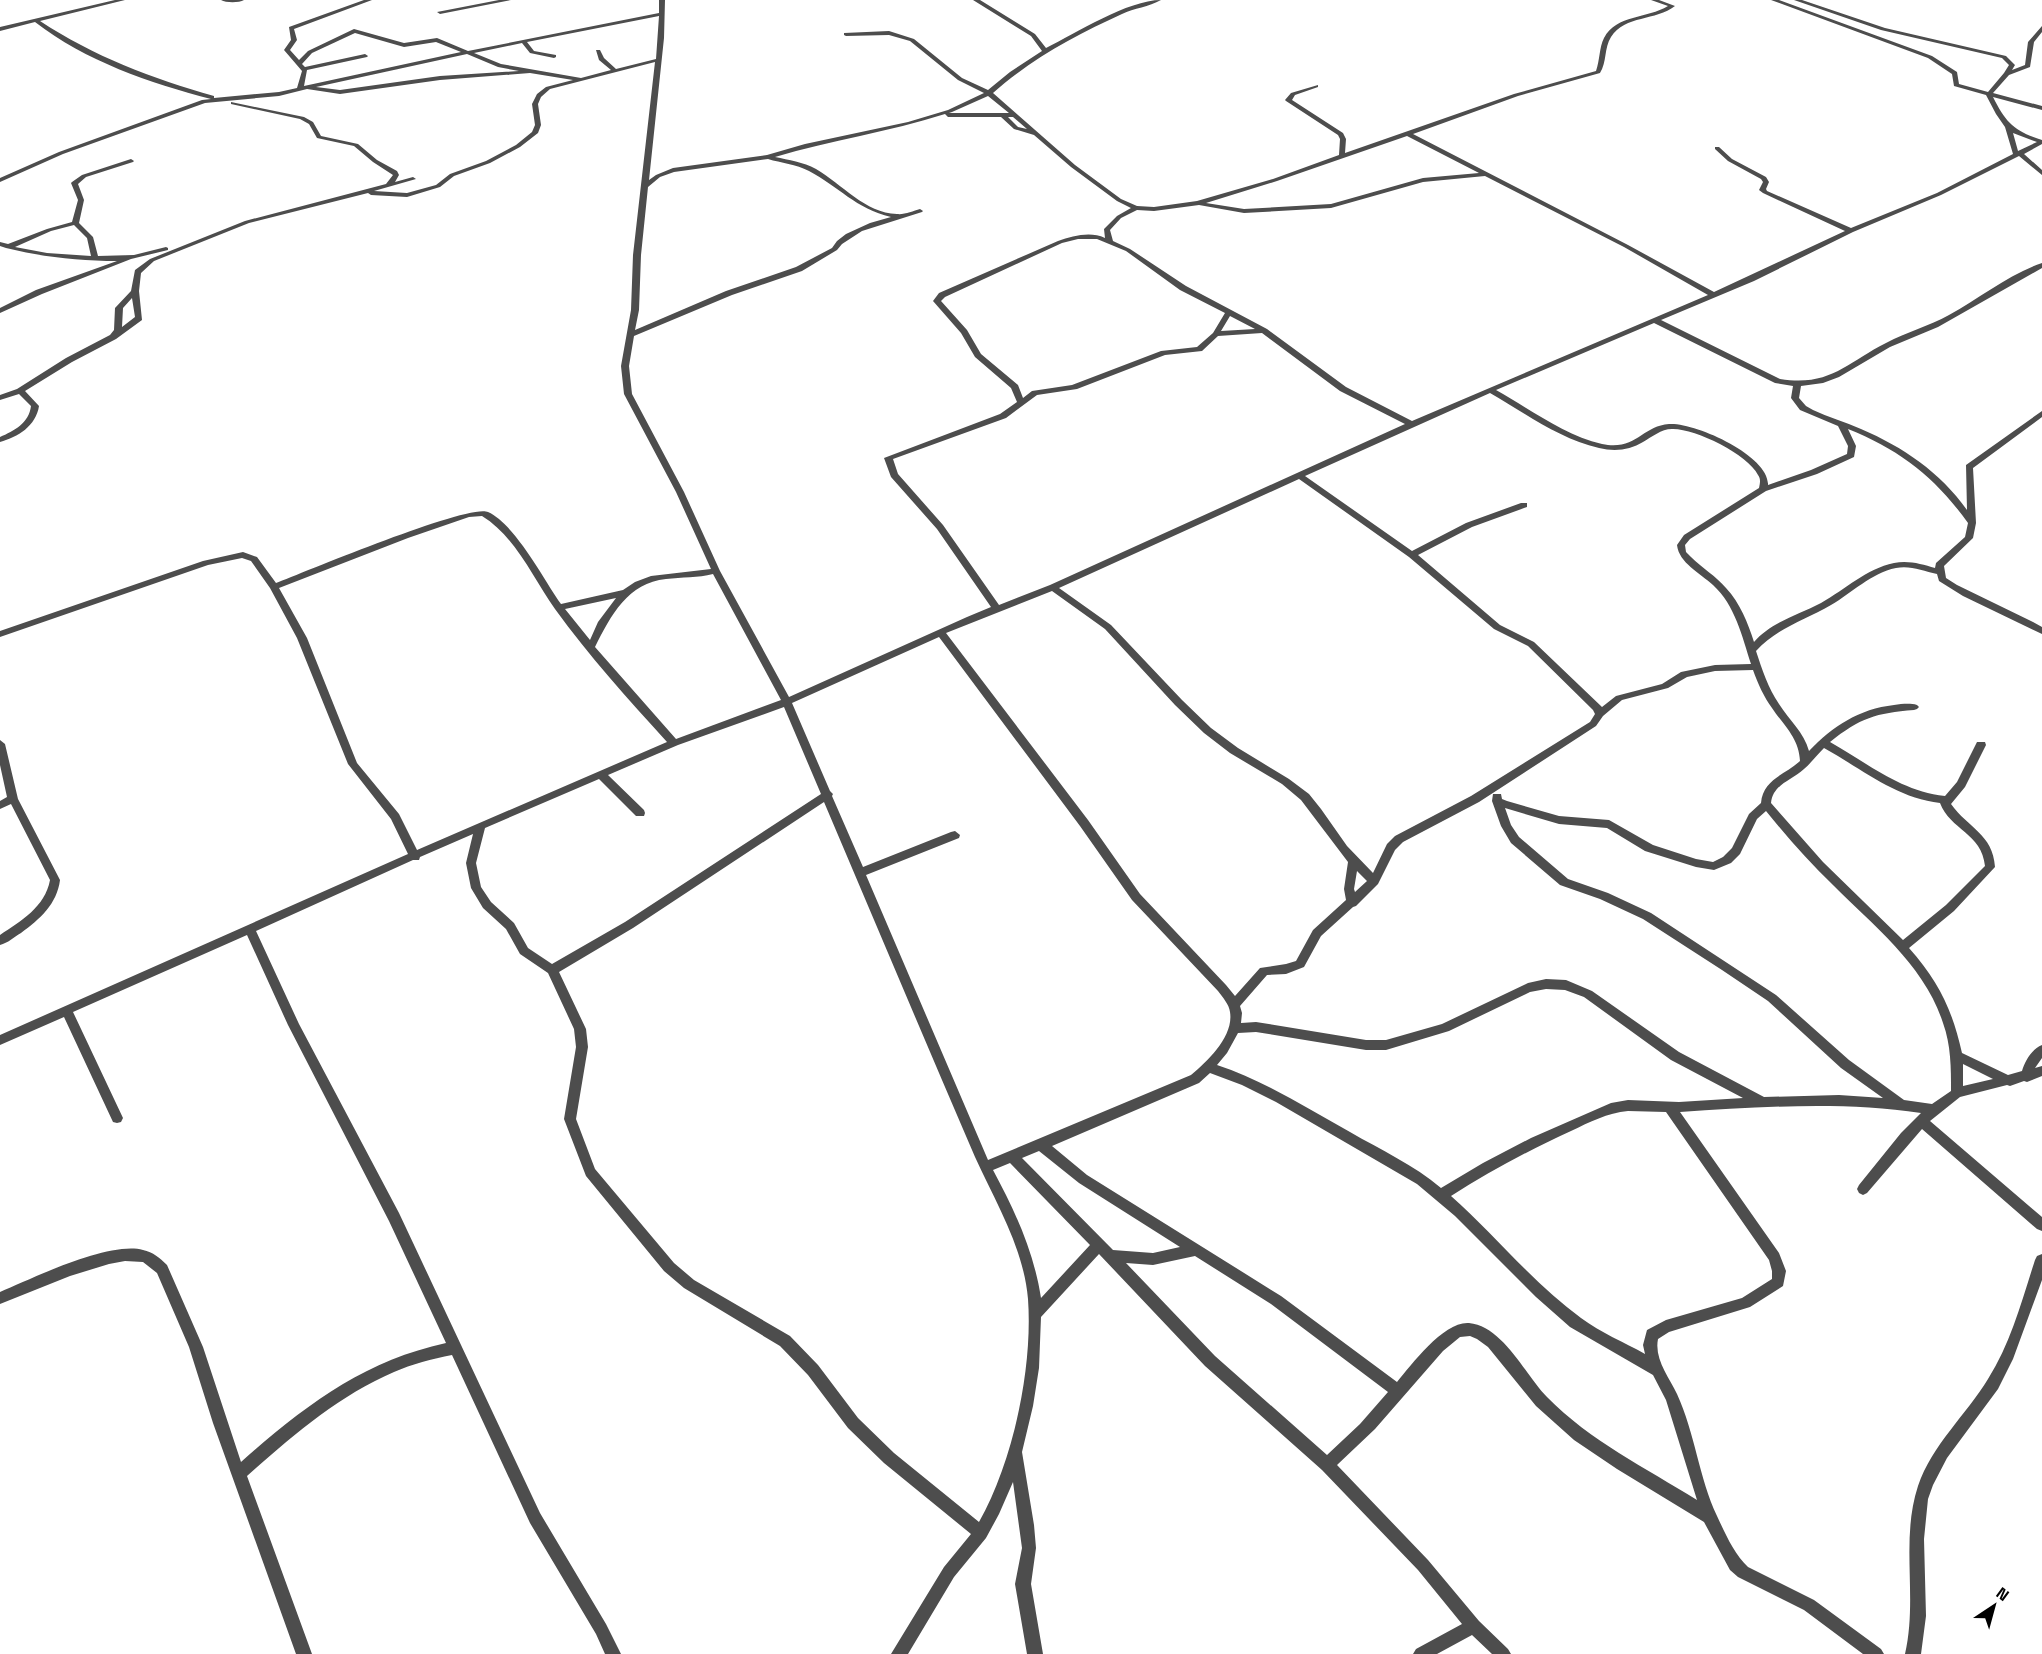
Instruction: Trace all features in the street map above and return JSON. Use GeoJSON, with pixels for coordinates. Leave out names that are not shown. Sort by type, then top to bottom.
{"type":"FeatureCollection","features":[{"type":"Feature","properties":{"kind":"street"},"geometry":{"type":"LineString","coordinates":[[104,5],[111,0]]}},
{"type":"Feature","properties":{"kind":"street"},"geometry":{"type":"LineString","coordinates":[[0,29],[122,0]]}},
{"type":"Feature","properties":{"kind":"street"},"geometry":{"type":"LineString","coordinates":[[224,0],[241,0]]}},
{"type":"Feature","properties":{"kind":"street"},"geometry":{"type":"LineString","coordinates":[[440,12],[508,0]]}},
{"type":"Feature","properties":{"kind":"street"},"geometry":{"type":"LineString","coordinates":[[662,0],[635,310],[625,366],[628,394],[680,492],[716,571],[787,702],[985,1167],[1013,1225],[1030,1272],[1034,1315],[1030,1390],[1001,1493],[981,1533],[949,1572],[899,1654]]}},
{"type":"Feature","properties":{"kind":"street"},"geometry":{"type":"LineString","coordinates":[[976,0],[1033,35],[1045,51]]}},
{"type":"Feature","properties":{"kind":"street"},"geometry":{"type":"LineString","coordinates":[[645,186],[658,176],[673,171],[768,157],[933,116],[989,93],[1006,78],[1045,51],[1122,12],[1158,0]]}},
{"type":"Feature","properties":{"kind":"street"},"geometry":{"type":"LineString","coordinates":[[846,34],[889,33],[906,37],[936,57],[960,79],[989,93],[1081,172],[1119,200],[1136,208],[1170,209],[1198,203],[1299,172],[1530,90],[1598,72],[1603,64],[1602,50],[1616,27],[1672,6],[1654,0]]}},
{"type":"Feature","properties":{"kind":"street"},"geometry":{"type":"LineString","coordinates":[[1774,0],[1930,57],[1955,73],[1956,85],[2042,108]]}},
{"type":"Feature","properties":{"kind":"street"},"geometry":{"type":"LineString","coordinates":[[1797,0],[1883,29],[2004,57],[2012,65],[1989,94]]}},
{"type":"Feature","properties":{"kind":"street"},"geometry":{"type":"LineString","coordinates":[[300,89],[306,75],[286,50],[294,40],[293,26],[365,1]]}},
{"type":"Feature","properties":{"kind":"street"},"geometry":{"type":"LineString","coordinates":[[0,180],[69,150],[197,103],[219,99],[251,98],[300,89],[469,52],[662,14]]}},
{"type":"Feature","properties":{"kind":"street"},"geometry":{"type":"LineString","coordinates":[[37,22],[112,61],[186,90],[302,118],[314,125],[319,137],[356,145],[375,161],[395,172],[396,175],[389,185]]}},
{"type":"Feature","properties":{"kind":"street"},"geometry":{"type":"LineString","coordinates":[[2007,74],[2028,66],[2031,42],[2042,28]]}},
{"type":"Feature","properties":{"kind":"street"},"geometry":{"type":"LineString","coordinates":[[301,67],[310,52],[354,31],[404,45],[437,40],[495,64],[580,79]]}},
{"type":"Feature","properties":{"kind":"street"},"geometry":{"type":"LineString","coordinates":[[523,41],[532,52],[554,57]]}},
{"type":"Feature","properties":{"kind":"street"},"geometry":{"type":"LineString","coordinates":[[1930,57],[1949,43]]}},
{"type":"Feature","properties":{"kind":"street"},"geometry":{"type":"LineString","coordinates":[[598,51],[604,63],[614,70]]}},
{"type":"Feature","properties":{"kind":"street"},"geometry":{"type":"LineString","coordinates":[[301,67],[365,56]]}},
{"type":"Feature","properties":{"kind":"street"},"geometry":{"type":"LineString","coordinates":[[362,193],[407,195],[438,186],[452,175],[508,153],[535,133],[538,125],[533,112],[539,96],[548,88],[657,60]]}},
{"type":"Feature","properties":{"kind":"street"},"geometry":{"type":"LineString","coordinates":[[308,87],[333,93],[440,78],[489,74],[506,76],[532,72]]}},
{"type":"Feature","properties":{"kind":"street"},"geometry":{"type":"LineString","coordinates":[[1316,86],[1293,94],[1288,100],[1341,134],[1342,155]]}},
{"type":"Feature","properties":{"kind":"street"},"geometry":{"type":"LineString","coordinates":[[1989,94],[2003,124],[2042,142]]}},
{"type":"Feature","properties":{"kind":"street"},"geometry":{"type":"LineString","coordinates":[[1002,114],[1016,128],[1040,135]]}},
{"type":"Feature","properties":{"kind":"street"},"geometry":{"type":"LineString","coordinates":[[933,116],[1016,115]]}},
{"type":"Feature","properties":{"kind":"street"},"geometry":{"type":"LineString","coordinates":[[2008,128],[2018,153],[2042,173]]}},
{"type":"Feature","properties":{"kind":"street"},"geometry":{"type":"LineString","coordinates":[[1407,133],[1664,266],[1712,294]]}},
{"type":"Feature","properties":{"kind":"street"},"geometry":{"type":"LineString","coordinates":[[0,1040],[415,857],[480,826],[674,743],[787,702],[941,633],[1053,587],[1412,424],[1760,275],[1851,231],[1939,194],[2042,142]]}},
{"type":"Feature","properties":{"kind":"street"},"geometry":{"type":"LineString","coordinates":[[1717,148],[1730,160],[1764,178],[1766,182],[1762,190],[1765,192],[1851,231]]}},
{"type":"Feature","properties":{"kind":"street"},"geometry":{"type":"LineString","coordinates":[[768,157],[803,165],[815,171],[864,208],[900,216]]}},
{"type":"Feature","properties":{"kind":"street"},"geometry":{"type":"LineString","coordinates":[[75,223],[81,200],[75,180],[131,161]]}},
{"type":"Feature","properties":{"kind":"street"},"geometry":{"type":"LineString","coordinates":[[1198,203],[1244,211],[1331,206],[1436,177],[1488,174]]}},
{"type":"Feature","properties":{"kind":"street"},"geometry":{"type":"LineString","coordinates":[[0,398],[20,391],[69,360],[113,337],[140,318],[135,291],[138,272],[145,264],[184,245],[247,222],[413,179]]}},
{"type":"Feature","properties":{"kind":"street"},"geometry":{"type":"LineString","coordinates":[[1110,241],[1106,230],[1119,217],[1136,208]]}},
{"type":"Feature","properties":{"kind":"street"},"geometry":{"type":"LineString","coordinates":[[630,335],[729,293],[799,269],[835,249],[837,243],[844,238],[900,216],[920,211]]}},
{"type":"Feature","properties":{"kind":"street"},"geometry":{"type":"LineString","coordinates":[[5,248],[49,230],[75,223]]}},
{"type":"Feature","properties":{"kind":"street"},"geometry":{"type":"LineString","coordinates":[[75,223],[90,237],[95,257]]}},
{"type":"Feature","properties":{"kind":"street"},"geometry":{"type":"LineString","coordinates":[[1022,402],[1015,387],[978,355],[957,322],[938,305],[938,298],[1059,242],[1087,236],[1110,241],[1183,288],[1228,314],[1264,331],[1343,389],[1412,424]]}},
{"type":"Feature","properties":{"kind":"street"},"geometry":{"type":"LineString","coordinates":[[0,310],[39,292],[133,257],[184,245]]}},
{"type":"Feature","properties":{"kind":"street"},"geometry":{"type":"LineString","coordinates":[[5,248],[95,257],[133,257]]}},
{"type":"Feature","properties":{"kind":"street"},"geometry":{"type":"LineString","coordinates":[[1655,320],[1760,373],[1797,386],[1815,384],[1849,370],[1885,346],[1941,323],[1974,301],[2040,267]]}},
{"type":"Feature","properties":{"kind":"street"},"geometry":{"type":"LineString","coordinates":[[113,337],[118,330],[119,308],[135,291]]}},
{"type":"Feature","properties":{"kind":"street"},"geometry":{"type":"LineString","coordinates":[[997,609],[940,527],[894,475],[888,458],[1003,416],[1035,393],[1074,387],[1149,357],[1199,350],[1216,334],[1228,314]]}},
{"type":"Feature","properties":{"kind":"street"},"geometry":{"type":"LineString","coordinates":[[1216,334],[1264,331]]}},
{"type":"Feature","properties":{"kind":"street"},"geometry":{"type":"LineString","coordinates":[[1797,386],[1795,398],[1803,408],[1920,463],[1946,487],[1972,523]]}},
{"type":"Feature","properties":{"kind":"street"},"geometry":{"type":"LineString","coordinates":[[1491,390],[1572,434],[1604,447],[1637,444],[1656,430],[1667,426],[1681,426],[1705,434],[1758,468],[1763,476],[1763,489]]}},
{"type":"Feature","properties":{"kind":"street"},"geometry":{"type":"LineString","coordinates":[[0,440],[16,433],[33,417],[35,406],[20,391]]}},
{"type":"Feature","properties":{"kind":"street"},"geometry":{"type":"LineString","coordinates":[[2042,413],[1970,467],[1972,523],[1969,538],[1944,558],[1939,565],[1938,572],[1942,579],[1955,589],[2025,620],[2042,631]]}},
{"type":"Feature","properties":{"kind":"street"},"geometry":{"type":"LineString","coordinates":[[1805,762],[1800,734],[1772,702],[1757,667],[1753,649],[1729,597],[1721,586],[1689,562],[1682,554],[1681,545],[1705,525],[1763,489],[1814,472],[1851,455],[1852,446],[1841,424]]}},
{"type":"Feature","properties":{"kind":"street"},"geometry":{"type":"LineString","coordinates":[[1299,475],[1412,555],[1497,627],[1531,644],[1597,708],[1600,714]]}},
{"type":"Feature","properties":{"kind":"street"},"geometry":{"type":"LineString","coordinates":[[1412,555],[1469,525],[1524,505]]}},
{"type":"Feature","properties":{"kind":"street"},"geometry":{"type":"LineString","coordinates":[[274,587],[405,536],[468,515],[484,513],[498,522],[559,608],[674,743]]}},
{"type":"Feature","properties":{"kind":"street"},"geometry":{"type":"LineString","coordinates":[[0,634],[128,588],[224,558],[243,555],[254,559],[274,587],[321,680],[353,764],[395,817],[415,857]]}},
{"type":"Feature","properties":{"kind":"street"},"geometry":{"type":"LineString","coordinates":[[1753,649],[1778,626],[1825,605],[1885,568],[1900,565],[1916,566],[1938,572]]}},
{"type":"Feature","properties":{"kind":"street"},"geometry":{"type":"LineString","coordinates":[[559,608],[623,593],[651,578],[701,575],[716,571]]}},
{"type":"Feature","properties":{"kind":"street"},"geometry":{"type":"LineString","coordinates":[[1053,587],[1073,604],[1108,627],[1162,688],[1203,727],[1236,752],[1287,781],[1304,795],[1320,812],[1334,838],[1374,881]]}},
{"type":"Feature","properties":{"kind":"street"},"geometry":{"type":"LineString","coordinates":[[591,647],[612,606],[623,593]]}},
{"type":"Feature","properties":{"kind":"street"},"geometry":{"type":"LineString","coordinates":[[941,633],[1084,823],[1136,897],[1222,988],[1234,1005],[1236,1016],[1233,1029],[1210,1068],[1178,1088],[1144,1099],[985,1167]]}},
{"type":"Feature","properties":{"kind":"street"},"geometry":{"type":"LineString","coordinates":[[1234,1005],[1264,971],[1274,968],[1286,969],[1300,964],[1317,933],[1374,881],[1391,847],[1399,839],[1458,809],[1593,724],[1600,714],[1619,698],[1665,686],[1684,674],[1715,668],[1757,667]]}},
{"type":"Feature","properties":{"kind":"street"},"geometry":{"type":"LineString","coordinates":[[1497,801],[1559,820],[1609,824],[1649,848],[1696,863],[1714,866],[1727,860],[1736,851],[1753,817],[1766,804],[1768,790],[1805,762],[1823,742],[1861,714],[1883,709],[1914,707]]}},
{"type":"Feature","properties":{"kind":"street"},"geometry":{"type":"LineString","coordinates":[[1823,742],[1896,788],[1922,797],[1946,800],[1956,792],[1981,745]]}},
{"type":"Feature","properties":{"kind":"street"},"geometry":{"type":"LineString","coordinates":[[0,744],[13,799],[55,880],[55,891],[49,901],[24,924],[0,941]]}},
{"type":"Feature","properties":{"kind":"street"},"geometry":{"type":"LineString","coordinates":[[601,775],[640,813]]}},
{"type":"Feature","properties":{"kind":"street"},"geometry":{"type":"LineString","coordinates":[[1494,787],[1506,826],[1515,840],[1564,882],[1604,896],[1647,916],[1736,973],[1772,998],[1845,1064],[1900,1103]]}},
{"type":"Feature","properties":{"kind":"street"},"geometry":{"type":"LineString","coordinates":[[552,970],[629,925],[828,794]]}},
{"type":"Feature","properties":{"kind":"street"},"geometry":{"type":"LineString","coordinates":[[0,805],[13,799]]}},
{"type":"Feature","properties":{"kind":"street"},"geometry":{"type":"LineString","coordinates":[[1904,946],[1950,908],[1990,867],[1991,855],[1984,842],[1948,810],[1946,800]]}},
{"type":"Feature","properties":{"kind":"street"},"geometry":{"type":"LineString","coordinates":[[1766,804],[1827,874],[1904,946],[1939,997],[1950,1026],[1957,1056],[1957,1094]]}},
{"type":"Feature","properties":{"kind":"street"},"geometry":{"type":"LineString","coordinates":[[480,826],[471,863],[476,888],[487,905],[510,926],[524,951],[552,970],[582,1037],[570,1119],[590,1172],[669,1267],[689,1284],[785,1341],[813,1370],[860,1430],[932,1495],[981,1533]]}},
{"type":"Feature","properties":{"kind":"street"},"geometry":{"type":"LineString","coordinates":[[859,873],[955,836]]}},
{"type":"Feature","properties":{"kind":"street"},"geometry":{"type":"LineString","coordinates":[[1352,903],[1348,889],[1354,860]]}},
{"type":"Feature","properties":{"kind":"street"},"geometry":{"type":"LineString","coordinates":[[250,930],[294,1025],[394,1217],[536,1518],[596,1620],[613,1654]]}},
{"type":"Feature","properties":{"kind":"street"},"geometry":{"type":"LineString","coordinates":[[1233,1029],[1256,1027],[1347,1042],[1386,1045],[1444,1028],[1528,988],[1546,984],[1566,985],[1588,994],[1675,1056],[1762,1102]]}},
{"type":"Feature","properties":{"kind":"street"},"geometry":{"type":"LineString","coordinates":[[67,1011],[117,1118]]}},
{"type":"Feature","properties":{"kind":"street"},"geometry":{"type":"LineString","coordinates":[[2027,1077],[2030,1064],[2042,1050]]}},
{"type":"Feature","properties":{"kind":"street"},"geometry":{"type":"LineString","coordinates":[[1957,1056],[2010,1081]]}},
{"type":"Feature","properties":{"kind":"street"},"geometry":{"type":"LineString","coordinates":[[1210,1068],[1230,1074],[1287,1102],[1388,1160],[1441,1195],[1542,1294],[1575,1322],[1598,1338],[1657,1370]]}},
{"type":"Feature","properties":{"kind":"street"},"geometry":{"type":"LineString","coordinates":[[1863,1189],[1922,1121],[1957,1094],[2027,1077],[2042,1071]]}},
{"type":"Feature","properties":{"kind":"street"},"geometry":{"type":"LineString","coordinates":[[1441,1195],[1497,1161],[1610,1108],[1852,1099],[1900,1103],[1934,1110]]}},
{"type":"Feature","properties":{"kind":"street"},"geometry":{"type":"LineString","coordinates":[[1669,1107],[1774,1257],[1779,1271],[1778,1281],[1745,1303],[1657,1330],[1650,1345],[1657,1370],[1672,1398],[1710,1518],[1727,1553],[1743,1572],[1809,1605],[1876,1654]]}},
{"type":"Feature","properties":{"kind":"street"},"geometry":{"type":"LineString","coordinates":[[1922,1121],[2042,1225]]}},
{"type":"Feature","properties":{"kind":"street"},"geometry":{"type":"LineString","coordinates":[[1041,1145],[1083,1179],[1276,1300],[1400,1392]]}},
{"type":"Feature","properties":{"kind":"street"},"geometry":{"type":"LineString","coordinates":[[1011,1156],[1210,1361],[1327,1465],[1423,1565],[1474,1626],[1503,1654]]}},
{"type":"Feature","properties":{"kind":"street"},"geometry":{"type":"LineString","coordinates":[[1034,1315],[1098,1245]]}},
{"type":"Feature","properties":{"kind":"street"},"geometry":{"type":"LineString","coordinates":[[1110,1256],[1153,1259],[1195,1250]]}},
{"type":"Feature","properties":{"kind":"street"},"geometry":{"type":"LineString","coordinates":[[0,1298],[61,1274],[120,1256],[138,1254],[153,1259],[162,1269],[196,1347],[238,1474],[304,1654]]}},
{"type":"Feature","properties":{"kind":"street"},"geometry":{"type":"LineString","coordinates":[[1913,1654],[1919,1615],[1915,1545],[1921,1499],[1933,1467],[1995,1381],[2012,1344],[2042,1260]]}},
{"type":"Feature","properties":{"kind":"street"},"geometry":{"type":"LineString","coordinates":[[1327,1465],[1400,1392],[1451,1336],[1467,1330],[1478,1332],[1502,1351],[1540,1401],[1578,1435],[1710,1518]]}},
{"type":"Feature","properties":{"kind":"street"},"geometry":{"type":"LineString","coordinates":[[238,1474],[311,1411],[338,1394],[383,1368],[411,1356],[455,1347]]}},
{"type":"Feature","properties":{"kind":"street"},"geometry":{"type":"LineString","coordinates":[[1014,1450],[1027,1524],[1029,1548],[1023,1584],[1035,1654]]}},
{"type":"Feature","properties":{"kind":"street"},"geometry":{"type":"LineString","coordinates":[[1421,1654],[1474,1626]]}}]}
